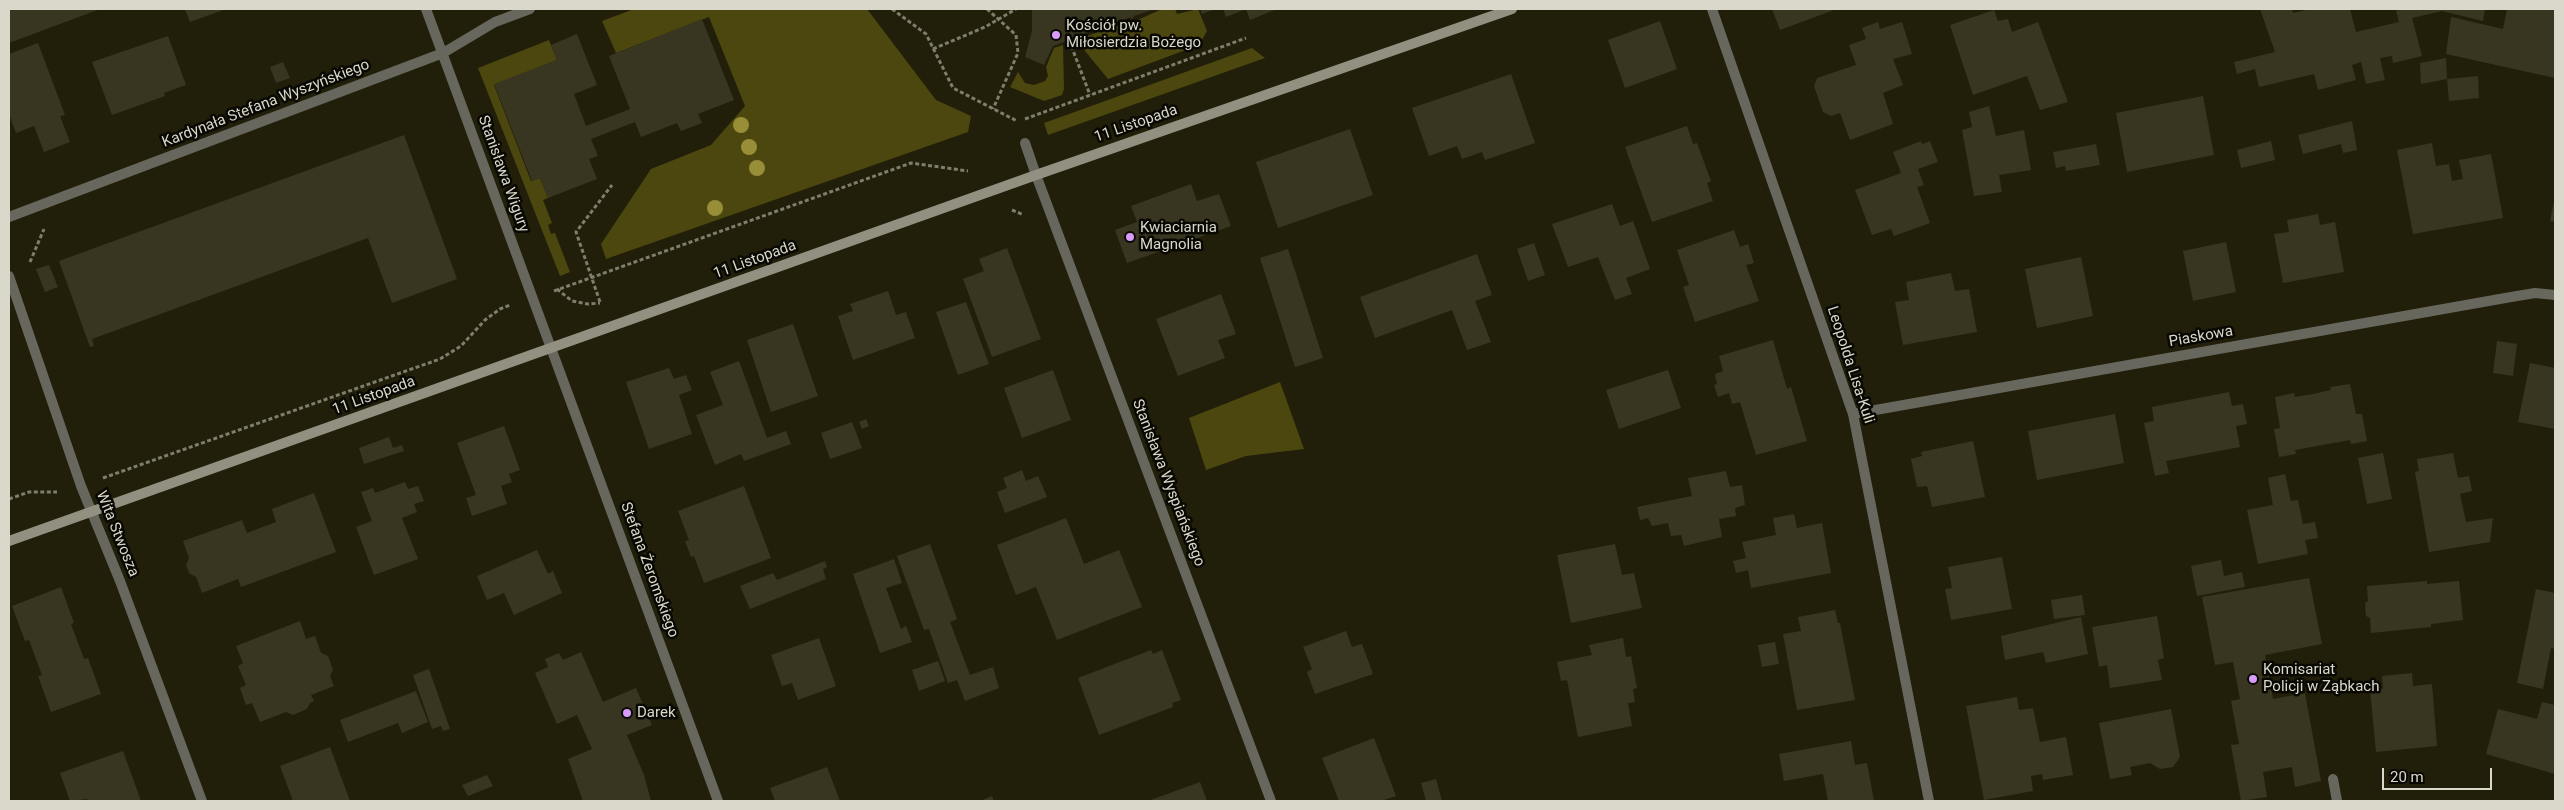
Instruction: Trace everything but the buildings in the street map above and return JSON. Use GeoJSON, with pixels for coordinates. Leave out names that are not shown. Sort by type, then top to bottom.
{"type":"FeatureCollection","features":[{"type":"Feature","properties":{"kind":"street","name":"Stanisława Wigury"},"geometry":{"type":"LineString","coordinates":[[426,9],[552,349]]}},
{"type":"Feature","properties":{"kind":"street","name":"Kardynała Stefana Wyszyńskiego"},"geometry":{"type":"LineString","coordinates":[[9,218],[443,54],[495,22],[530,9]]}},
{"type":"Feature","properties":{"kind":"street","name":"11 Listopada"},"geometry":{"type":"LineString","coordinates":[[9,541],[1036,175],[1512,9]]}},
{"type":"Feature","properties":{"kind":"street","name":"Leopolda Lisa-Kuli"},"geometry":{"type":"LineString","coordinates":[[1712,9],[1853,414],[1930,801]]}},
{"type":"Feature","properties":{"kind":"street","name":"Stanisława Wyspiańskiego"},"geometry":{"type":"LineString","coordinates":[[1025,143],[1271,801]]}},
{"type":"Feature","properties":{"kind":"street","name":"Wita Stwosza"},"geometry":{"type":"LineString","coordinates":[[9,276],[81,486],[120,581],[202,801]]}},
{"type":"Feature","properties":{"kind":"street","name":"Piaskowa"},"geometry":{"type":"LineString","coordinates":[[1853,414],[2511,297],[2535,294],[2555,295]]}},
{"type":"Feature","properties":{"kind":"street","name":"Stefana Żeromskiego"},"geometry":{"type":"LineString","coordinates":[[552,349],[718,801]]}},
{"type":"Feature","properties":{"kind":"street"},"geometry":{"type":"LineString","coordinates":[[2333,780],[2337,801]]}},
{"type":"Feature","properties":{"kind":"path"},"geometry":{"type":"LineString","coordinates":[[892,9],[926,34],[953,88],[1018,121],[1246,38]]}},
{"type":"Feature","properties":{"kind":"path"},"geometry":{"type":"LineString","coordinates":[[987,9],[1016,35],[1018,53],[993,109]]}},
{"type":"Feature","properties":{"kind":"path"},"geometry":{"type":"LineString","coordinates":[[933,49],[1016,9]]}},
{"type":"Feature","properties":{"kind":"path"},"geometry":{"type":"LineString","coordinates":[[1069,40],[1090,95]]}},
{"type":"Feature","properties":{"kind":"path"},"geometry":{"type":"LineString","coordinates":[[1018,121],[1025,143]]}},
{"type":"Feature","properties":{"kind":"path"},"geometry":{"type":"LineString","coordinates":[[9,499],[29,492],[55,493],[81,486],[440,359],[461,346],[485,320],[500,309],[592,278],[911,163],[968,171]]}},
{"type":"Feature","properties":{"kind":"path"},"geometry":{"type":"LineString","coordinates":[[610,328],[576,232],[612,185]]}},
{"type":"Feature","properties":{"kind":"path"},"geometry":{"type":"LineString","coordinates":[[1005,211],[1022,213],[1026,221],[1050,213]]}},
{"type":"Feature","properties":{"kind":"path"},"geometry":{"type":"LineString","coordinates":[[553,283],[557,290],[572,301],[580,303],[600,302]]}},
{"type":"Feature","properties":{"kind":"shaded area"},"geometry":{"type":"Polygon","coordinates":[[[634,9],[867,9],[936,100],[971,116],[968,132],[606,259],[601,244],[651,169],[711,145],[745,106],[709,17],[616,53],[602,21],[634,9]]]}},
{"type":"Feature","properties":{"kind":"shaded area"},"geometry":{"type":"Polygon","coordinates":[[[1162,9],[1175,9],[1177,14],[1198,9],[1207,31],[1199,45],[1108,79],[1076,40],[1129,21],[1131,23],[1162,9]]]}},
{"type":"Feature","properties":{"kind":"shaded area"},"geometry":{"type":"Polygon","coordinates":[[[549,40],[557,60],[494,85],[531,181],[540,178],[548,198],[543,200],[552,223],[548,225],[551,234],[555,233],[570,272],[560,276],[478,68],[549,40]]]}},
{"type":"Feature","properties":{"kind":"shaded area"},"geometry":{"type":"Polygon","coordinates":[[[1063,45],[1064,89],[1062,95],[1044,101],[1010,87],[1018,72],[1025,83],[1034,85],[1045,81],[1048,76],[1046,67],[1054,48],[1063,45]]]}},
{"type":"Feature","properties":{"kind":"shaded area"},"geometry":{"type":"Polygon","coordinates":[[[1252,48],[1265,58],[1048,135],[1044,123],[1252,48]]]}},
{"type":"Feature","properties":{"kind":"shaded area"},"geometry":{"type":"Polygon","coordinates":[[[1280,382],[1304,449],[1246,456],[1206,470],[1189,418],[1280,382]]]}},
{"type":"Feature","properties":{"kind":"place","name":"Kościół pw. Miłosierdzia Bożego"},"geometry":{"type":"Point","coordinates":[1056,35]}},
{"type":"Feature","properties":{"kind":"place","name":"Kwiaciarnia Magnolia"},"geometry":{"type":"Point","coordinates":[1130,237]}},
{"type":"Feature","properties":{"kind":"place","name":"Komisariat Policji w Ząbkach"},"geometry":{"type":"Point","coordinates":[2253,679]}},
{"type":"Feature","properties":{"kind":"place","name":"Darek"},"geometry":{"type":"Point","coordinates":[627,713]}}]}
